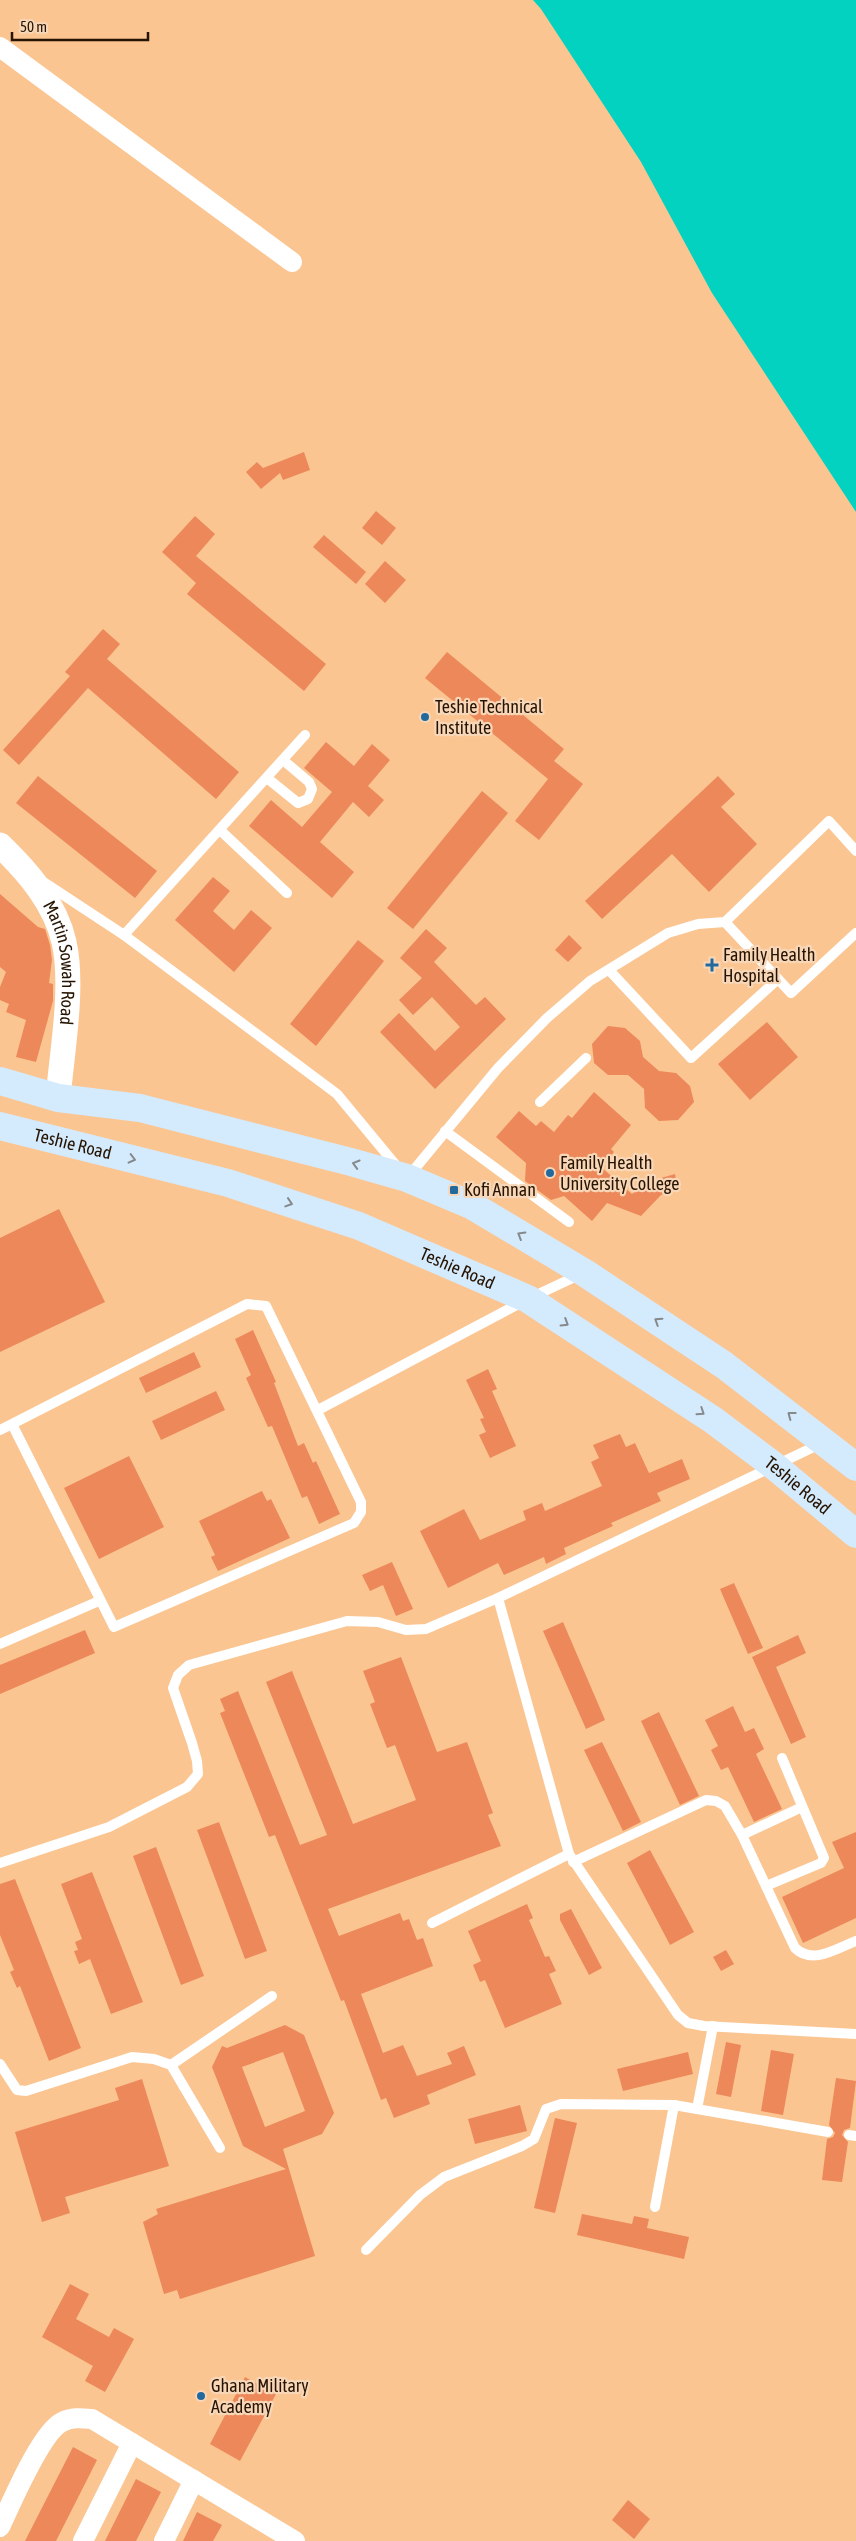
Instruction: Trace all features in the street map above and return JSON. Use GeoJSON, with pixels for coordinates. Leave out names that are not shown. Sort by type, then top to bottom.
{"type":"FeatureCollection","features":[{"type":"Feature","properties":{"kind":"main road"},"geometry":{"type":"LineString","coordinates":[[0,1081],[58,1098],[140,1108],[352,1162],[407,1178],[471,1205],[585,1273],[724,1365],[825,1441],[856,1468]]}},
{"type":"Feature","properties":{"kind":"main road","name":"Teshie Road"},"geometry":{"type":"LineString","coordinates":[[0,1126],[237,1186],[359,1226],[528,1299],[713,1420],[856,1534]]}},
{"type":"Feature","properties":{"kind":"street"},"geometry":{"type":"LineString","coordinates":[[0,47],[292,262]]}},
{"type":"Feature","properties":{"kind":"street","name":"Martin Sowah Road"},"geometry":{"type":"LineString","coordinates":[[0,845],[28,872],[51,909],[64,942],[67,977],[58,1098]]}},
{"type":"Feature","properties":{"kind":"street"},"geometry":{"type":"LineString","coordinates":[[0,2527],[44,2438],[60,2422],[74,2418],[92,2419],[295,2541]]}},
{"type":"Feature","properties":{"kind":"street"},"geometry":{"type":"LineString","coordinates":[[83,2541],[132,2443]]}},
{"type":"Feature","properties":{"kind":"street"},"geometry":{"type":"LineString","coordinates":[[164,2541],[194,2480]]}},
{"type":"Feature","properties":{"kind":"lane"},"geometry":{"type":"LineString","coordinates":[[124,935],[306,735]]}},
{"type":"Feature","properties":{"kind":"lane"},"geometry":{"type":"LineString","coordinates":[[267,778],[298,802],[308,799],[312,789],[309,782],[283,760]]}},
{"type":"Feature","properties":{"kind":"lane"},"geometry":{"type":"LineString","coordinates":[[28,872],[124,935],[337,1094],[407,1178],[498,1068],[547,1018],[590,981],[610,971],[668,934],[698,924],[724,922],[829,820],[856,851]]}},
{"type":"Feature","properties":{"kind":"lane"},"geometry":{"type":"LineString","coordinates":[[220,830],[287,893]]}},
{"type":"Feature","properties":{"kind":"lane"},"geometry":{"type":"LineString","coordinates":[[724,922],[791,993],[856,933]]}},
{"type":"Feature","properties":{"kind":"lane"},"geometry":{"type":"LineString","coordinates":[[610,971],[690,1058],[778,979]]}},
{"type":"Feature","properties":{"kind":"lane"},"geometry":{"type":"LineString","coordinates":[[540,1102],[586,1058]]}},
{"type":"Feature","properties":{"kind":"lane"},"geometry":{"type":"LineString","coordinates":[[444,1131],[569,1222]]}},
{"type":"Feature","properties":{"kind":"lane"},"geometry":{"type":"LineString","coordinates":[[318,1410],[528,1299],[585,1273]]}},
{"type":"Feature","properties":{"kind":"lane"},"geometry":{"type":"LineString","coordinates":[[0,1430],[247,1304],[266,1306],[361,1502],[362,1512],[354,1523],[118,1627],[111,1624],[12,1424]]}},
{"type":"Feature","properties":{"kind":"lane"},"geometry":{"type":"LineString","coordinates":[[0,1863],[109,1827],[187,1787],[198,1774],[197,1761],[173,1688],[178,1675],[189,1665],[347,1621],[378,1622],[406,1630],[426,1630],[498,1598],[825,1441]]}},
{"type":"Feature","properties":{"kind":"lane"},"geometry":{"type":"LineString","coordinates":[[498,1598],[571,1858],[678,2015],[688,2023],[713,2026],[856,2034]]}},
{"type":"Feature","properties":{"kind":"lane"},"geometry":{"type":"LineString","coordinates":[[0,1644],[99,1601]]}},
{"type":"Feature","properties":{"kind":"lane"},"geometry":{"type":"LineString","coordinates":[[766,1886],[824,1861],[782,1758]]}},
{"type":"Feature","properties":{"kind":"lane"},"geometry":{"type":"LineString","coordinates":[[432,1923],[571,1858],[706,1800],[716,1800],[725,1806],[742,1834],[795,1948],[803,1956],[813,1958],[856,1941]]}},
{"type":"Feature","properties":{"kind":"lane"},"geometry":{"type":"LineString","coordinates":[[742,1834],[802,1807]]}},
{"type":"Feature","properties":{"kind":"lane"},"geometry":{"type":"LineString","coordinates":[[172,2065],[272,1996]]}},
{"type":"Feature","properties":{"kind":"lane"},"geometry":{"type":"LineString","coordinates":[[697,2109],[713,2026]]}},
{"type":"Feature","properties":{"kind":"lane"},"geometry":{"type":"LineString","coordinates":[[0,2064],[17,2090],[26,2091],[132,2057],[154,2059],[172,2065],[220,2148]]}},
{"type":"Feature","properties":{"kind":"lane"},"geometry":{"type":"LineString","coordinates":[[366,2250],[420,2195],[444,2177],[522,2146],[534,2139],[546,2109],[561,2104],[674,2105],[828,2132]]}},
{"type":"Feature","properties":{"kind":"lane"},"geometry":{"type":"LineString","coordinates":[[655,2207],[674,2105]]}},
{"type":"Feature","properties":{"kind":"water"},"geometry":{"type":"Polygon","coordinates":[[[533,0],[856,0],[856,512],[712,293],[641,162],[541,9],[533,0]]]}},
{"type":"Feature","properties":{"kind":"building"},"geometry":{"type":"Polygon","coordinates":[[[304,452],[310,470],[283,480],[280,473],[261,489],[246,472],[257,462],[263,468],[304,452]]]}},
{"type":"Feature","properties":{"kind":"building"},"geometry":{"type":"Polygon","coordinates":[[[376,511],[396,528],[382,545],[362,528],[376,511]]]}},
{"type":"Feature","properties":{"kind":"building"},"geometry":{"type":"Polygon","coordinates":[[[195,516],[215,534],[196,556],[326,664],[304,691],[187,594],[196,583],[162,552],[195,516]]]}},
{"type":"Feature","properties":{"kind":"building"},"geometry":{"type":"Polygon","coordinates":[[[324,535],[366,572],[356,584],[313,547],[324,535]]]}},
{"type":"Feature","properties":{"kind":"building"},"geometry":{"type":"Polygon","coordinates":[[[385,561],[406,580],[385,603],[365,584],[385,561]]]}},
{"type":"Feature","properties":{"kind":"building"},"geometry":{"type":"Polygon","coordinates":[[[103,629],[120,644],[107,659],[239,772],[216,799],[88,688],[19,765],[3,750],[70,676],[65,672],[103,629]]]}},
{"type":"Feature","properties":{"kind":"building"},"geometry":{"type":"Polygon","coordinates":[[[447,652],[564,749],[554,761],[583,784],[539,840],[515,821],[548,779],[425,678],[447,652]]]}},
{"type":"Feature","properties":{"kind":"building"},"geometry":{"type":"Polygon","coordinates":[[[326,742],[354,766],[372,744],[390,760],[368,786],[384,800],[369,817],[353,802],[320,842],[354,872],[332,898],[249,826],[271,800],[302,827],[332,792],[304,768],[326,742]]]}},
{"type":"Feature","properties":{"kind":"building"},"geometry":{"type":"Polygon","coordinates":[[[38,776],[157,871],[135,898],[16,803],[38,776]]]}},
{"type":"Feature","properties":{"kind":"building"},"geometry":{"type":"Polygon","coordinates":[[[718,776],[735,794],[721,807],[757,844],[709,892],[672,854],[602,919],[585,901],[718,776]]]}},
{"type":"Feature","properties":{"kind":"building"},"geometry":{"type":"Polygon","coordinates":[[[482,791],[508,813],[413,929],[387,908],[482,791]]]}},
{"type":"Feature","properties":{"kind":"building"},"geometry":{"type":"Polygon","coordinates":[[[213,877],[230,891],[213,911],[234,930],[251,910],[272,928],[234,972],[175,920],[213,877]]]}},
{"type":"Feature","properties":{"kind":"building"},"geometry":{"type":"Polygon","coordinates":[[[0,894],[38,927],[45,929],[50,945],[52,960],[49,983],[53,984],[53,1001],[36,1062],[16,1057],[26,1020],[6,1012],[9,1004],[0,1000],[0,987],[6,972],[0,967],[0,894]]]}},
{"type":"Feature","properties":{"kind":"building"},"geometry":{"type":"Polygon","coordinates":[[[426,929],[447,948],[434,962],[476,1005],[485,997],[506,1019],[435,1089],[380,1032],[399,1013],[435,1051],[460,1027],[432,997],[413,1015],[399,1000],[422,978],[400,958],[426,929]]]}},
{"type":"Feature","properties":{"kind":"building"},"geometry":{"type":"Polygon","coordinates":[[[569,935],[582,948],[568,962],[555,950],[569,935]]]}},
{"type":"Feature","properties":{"kind":"building"},"geometry":{"type":"Polygon","coordinates":[[[358,940],[384,961],[316,1046],[290,1024],[358,940]]]}},
{"type":"Feature","properties":{"kind":"building"},"geometry":{"type":"Polygon","coordinates":[[[767,1022],[798,1057],[750,1100],[718,1064],[767,1022]]]}},
{"type":"Feature","properties":{"kind":"building"},"geometry":{"type":"Polygon","coordinates":[[[608,1026],[625,1028],[640,1041],[643,1057],[659,1071],[676,1073],[690,1086],[694,1102],[678,1120],[659,1121],[645,1108],[644,1089],[628,1075],[608,1075],[594,1063],[592,1044],[608,1026]]]}},
{"type":"Feature","properties":{"kind":"building"},"geometry":{"type":"Polygon","coordinates":[[[594,1092],[631,1125],[611,1149],[614,1152],[601,1167],[632,1194],[651,1181],[675,1174],[678,1190],[661,1195],[641,1216],[607,1203],[592,1221],[564,1196],[551,1200],[525,1181],[526,1163],[496,1137],[519,1111],[536,1126],[541,1121],[554,1132],[568,1115],[572,1118],[594,1092]]]}},
{"type":"Feature","properties":{"kind":"building"},"geometry":{"type":"Polygon","coordinates":[[[59,1209],[105,1302],[0,1352],[0,1238],[59,1209]]]}},
{"type":"Feature","properties":{"kind":"building"},"geometry":{"type":"Polygon","coordinates":[[[253,1330],[276,1382],[274,1383],[298,1446],[304,1443],[313,1463],[316,1461],[340,1514],[319,1524],[307,1496],[302,1498],[272,1426],[268,1427],[246,1378],[251,1375],[235,1339],[253,1330]]]}},
{"type":"Feature","properties":{"kind":"building"},"geometry":{"type":"Polygon","coordinates":[[[194,1352],[201,1367],[146,1393],[139,1378],[194,1352]]]}},
{"type":"Feature","properties":{"kind":"building"},"geometry":{"type":"Polygon","coordinates":[[[488,1369],[497,1389],[492,1391],[516,1446],[490,1458],[479,1435],[486,1432],[480,1419],[484,1418],[466,1380],[488,1369]]]}},
{"type":"Feature","properties":{"kind":"building"},"geometry":{"type":"Polygon","coordinates":[[[216,1391],[225,1410],[161,1440],[152,1421],[216,1391]]]}},
{"type":"Feature","properties":{"kind":"building"},"geometry":{"type":"Polygon","coordinates":[[[620,1434],[626,1447],[635,1443],[649,1473],[682,1459],[690,1479],[657,1493],[661,1501],[611,1523],[613,1526],[564,1548],[566,1554],[546,1564],[544,1557],[504,1575],[498,1563],[448,1588],[420,1531],[464,1509],[480,1540],[526,1520],[523,1511],[542,1503],[545,1511],[602,1486],[591,1462],[599,1458],[593,1445],[620,1434]]]}},
{"type":"Feature","properties":{"kind":"building"},"geometry":{"type":"Polygon","coordinates":[[[129,1456],[164,1527],[99,1559],[64,1488],[129,1456]]]}},
{"type":"Feature","properties":{"kind":"building"},"geometry":{"type":"Polygon","coordinates":[[[262,1491],[267,1501],[271,1499],[290,1538],[218,1571],[211,1557],[215,1555],[199,1521],[262,1491]]]}},
{"type":"Feature","properties":{"kind":"building"},"geometry":{"type":"Polygon","coordinates":[[[392,1562],[413,1609],[396,1616],[383,1585],[370,1591],[362,1575],[392,1562]]]}},
{"type":"Feature","properties":{"kind":"building"},"geometry":{"type":"Polygon","coordinates":[[[734,1583],[763,1648],[748,1654],[720,1589],[734,1583]]]}},
{"type":"Feature","properties":{"kind":"building"},"geometry":{"type":"Polygon","coordinates":[[[563,1622],[605,1720],[586,1729],[543,1631],[563,1622]]]}},
{"type":"Feature","properties":{"kind":"building"},"geometry":{"type":"Polygon","coordinates":[[[85,1630],[95,1653],[0,1694],[0,1665],[85,1630]]]}},
{"type":"Feature","properties":{"kind":"building"},"geometry":{"type":"Polygon","coordinates":[[[798,1635],[806,1653],[776,1667],[806,1737],[791,1744],[752,1657],[798,1635]]]}},
{"type":"Feature","properties":{"kind":"building"},"geometry":{"type":"Polygon","coordinates":[[[401,1657],[437,1752],[467,1742],[493,1813],[488,1815],[501,1846],[328,1909],[339,1936],[400,1913],[403,1921],[409,1919],[417,1940],[423,1938],[433,1966],[361,1994],[383,2053],[403,2045],[417,2076],[452,2064],[447,2053],[464,2046],[476,2075],[427,2095],[430,2104],[394,2118],[386,2098],[381,2100],[344,2000],[341,2001],[275,1835],[269,1837],[220,1713],[225,1711],[220,1699],[238,1691],[300,1845],[327,1835],[266,1682],[292,1671],[353,1824],[416,1800],[395,1745],[387,1748],[370,1704],[375,1702],[363,1671],[401,1657]]]}},
{"type":"Feature","properties":{"kind":"building"},"geometry":{"type":"Polygon","coordinates":[[[733,1706],[745,1732],[754,1728],[764,1749],[756,1754],[782,1809],[754,1822],[728,1767],[721,1770],[711,1750],[718,1746],[705,1720],[733,1706]]]}},
{"type":"Feature","properties":{"kind":"building"},"geometry":{"type":"Polygon","coordinates":[[[659,1712],[699,1796],[680,1805],[641,1721],[659,1712]]]}},
{"type":"Feature","properties":{"kind":"building"},"geometry":{"type":"Polygon","coordinates":[[[602,1742],[641,1822],[623,1831],[584,1750],[602,1742]]]}},
{"type":"Feature","properties":{"kind":"building"},"geometry":{"type":"Polygon","coordinates":[[[219,1822],[267,1951],[245,1959],[197,1830],[219,1822]]]}},
{"type":"Feature","properties":{"kind":"building"},"geometry":{"type":"Polygon","coordinates":[[[856,1832],[856,1918],[803,1943],[782,1897],[844,1868],[832,1842],[856,1832]]]}},
{"type":"Feature","properties":{"kind":"building"},"geometry":{"type":"Polygon","coordinates":[[[156,1847],[204,1976],[181,1985],[133,1856],[156,1847]]]}},
{"type":"Feature","properties":{"kind":"building"},"geometry":{"type":"Polygon","coordinates":[[[650,1850],[694,1932],[670,1945],[627,1863],[650,1850]]]}},
{"type":"Feature","properties":{"kind":"building"},"geometry":{"type":"Polygon","coordinates":[[[92,1872],[143,2002],[111,2014],[90,1959],[79,1964],[74,1951],[78,1950],[75,1942],[82,1939],[61,1884],[92,1872]]]}},
{"type":"Feature","properties":{"kind":"building"},"geometry":{"type":"Polygon","coordinates":[[[15,1879],[81,2048],[49,2061],[20,1986],[17,1988],[10,1972],[14,1970],[0,1935],[0,1884],[15,1879]]]}},
{"type":"Feature","properties":{"kind":"building"},"geometry":{"type":"Polygon","coordinates":[[[527,1904],[533,1918],[529,1920],[545,1957],[549,1956],[556,1971],[549,1974],[562,2004],[505,2028],[485,1980],[480,1982],[473,1965],[481,1961],[468,1931],[527,1904]]]}},
{"type":"Feature","properties":{"kind":"building"},"geometry":{"type":"Polygon","coordinates":[[[571,1909],[602,1968],[589,1975],[560,1920],[560,1914],[571,1909]]]}},
{"type":"Feature","properties":{"kind":"building"},"geometry":{"type":"Polygon","coordinates":[[[726,1950],[734,1964],[721,1971],[713,1957],[726,1950]]]}},
{"type":"Feature","properties":{"kind":"building"},"geometry":{"type":"Polygon","coordinates":[[[285,2025],[304,2035],[334,2113],[322,2134],[283,2149],[315,2256],[180,2299],[177,2290],[164,2294],[143,2222],[158,2214],[156,2209],[286,2169],[243,2146],[212,2067],[222,2046],[227,2048],[285,2025]],[[283,2052],[242,2067],[265,2127],[305,2111],[283,2052]]]}},
{"type":"Feature","properties":{"kind":"building"},"geometry":{"type":"Polygon","coordinates":[[[726,2042],[741,2045],[731,2097],[716,2094],[726,2042]]]}},
{"type":"Feature","properties":{"kind":"building"},"geometry":{"type":"Polygon","coordinates":[[[771,2050],[794,2054],[783,2115],[761,2111],[771,2050]]]}},
{"type":"Feature","properties":{"kind":"building"},"geometry":{"type":"Polygon","coordinates":[[[688,2052],[693,2074],[623,2091],[617,2069],[688,2052]]]}},
{"type":"Feature","properties":{"kind":"building"},"geometry":{"type":"Polygon","coordinates":[[[836,2078],[856,2081],[850,2128],[844,2130],[842,2135],[848,2142],[842,2182],[822,2180],[827,2139],[833,2137],[835,2133],[829,2125],[836,2078]]]}},
{"type":"Feature","properties":{"kind":"building"},"geometry":{"type":"Polygon","coordinates":[[[142,2079],[169,2166],[65,2197],[70,2213],[42,2222],[15,2132],[119,2100],[115,2088],[142,2079]]]}},
{"type":"Feature","properties":{"kind":"building"},"geometry":{"type":"Polygon","coordinates":[[[520,2105],[527,2131],[475,2144],[468,2119],[520,2105]]]}},
{"type":"Feature","properties":{"kind":"building"},"geometry":{"type":"Polygon","coordinates":[[[555,2118],[577,2123],[555,2213],[534,2208],[555,2118]]]}},
{"type":"Feature","properties":{"kind":"building"},"geometry":{"type":"Polygon","coordinates":[[[582,2214],[632,2224],[634,2216],[649,2219],[647,2228],[689,2237],[684,2259],[577,2235],[582,2214]]]}},
{"type":"Feature","properties":{"kind":"building"},"geometry":{"type":"Polygon","coordinates":[[[70,2284],[89,2294],[76,2319],[109,2337],[114,2328],[134,2339],[105,2392],[85,2381],[93,2366],[42,2337],[70,2284]]]}},
{"type":"Feature","properties":{"kind":"building"},"geometry":{"type":"Polygon","coordinates":[[[245,2377],[276,2394],[240,2461],[210,2444],[245,2377]]]}},
{"type":"Feature","properties":{"kind":"building"},"geometry":{"type":"Polygon","coordinates":[[[73,2447],[97,2460],[56,2541],[25,2541],[73,2447]]]}},
{"type":"Feature","properties":{"kind":"building"},"geometry":{"type":"Polygon","coordinates":[[[136,2479],[161,2492],[136,2541],[105,2541],[136,2479]]]}},
{"type":"Feature","properties":{"kind":"building"},"geometry":{"type":"Polygon","coordinates":[[[628,2500],[650,2519],[634,2539],[612,2520],[628,2500]]]}},
{"type":"Feature","properties":{"kind":"building"},"geometry":{"type":"Polygon","coordinates":[[[197,2512],[222,2525],[213,2541],[183,2541],[197,2512]]]}},
{"type":"Feature","properties":{"kind":"place","name":"Teshie Technical Institute"},"geometry":{"type":"Point","coordinates":[425,717]}},
{"type":"Feature","properties":{"kind":"place","name":"Family Health Hospital"},"geometry":{"type":"Point","coordinates":[712,965]}},
{"type":"Feature","properties":{"kind":"place","name":"Family Health University College"},"geometry":{"type":"Point","coordinates":[550,1173]}},
{"type":"Feature","properties":{"kind":"place","name":"Kofi Annan"},"geometry":{"type":"Point","coordinates":[454,1190]}},
{"type":"Feature","properties":{"kind":"place","name":"Ghana Military Academy"},"geometry":{"type":"Point","coordinates":[201,2396]}}]}
